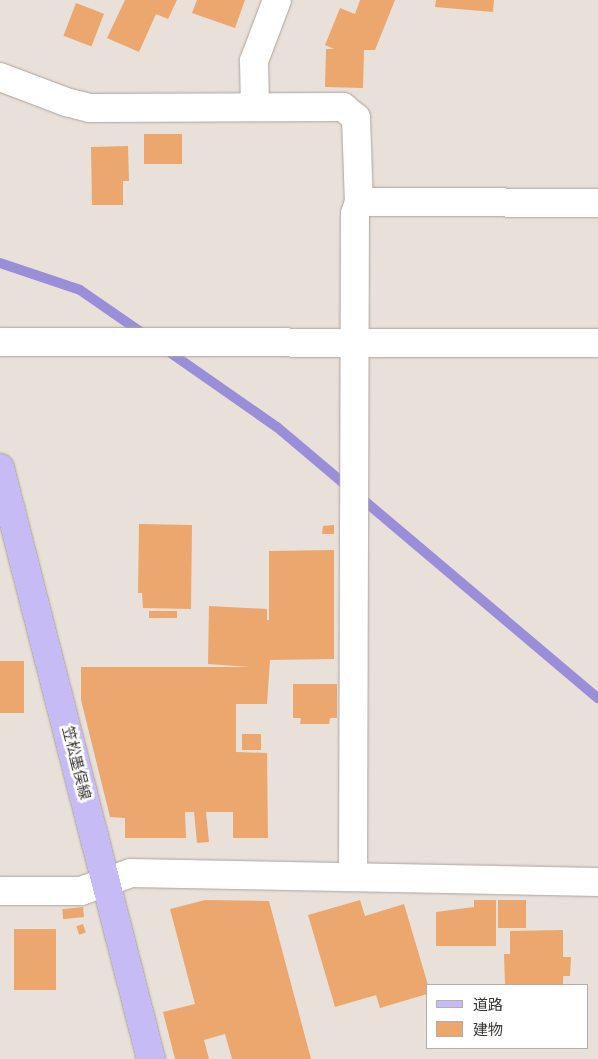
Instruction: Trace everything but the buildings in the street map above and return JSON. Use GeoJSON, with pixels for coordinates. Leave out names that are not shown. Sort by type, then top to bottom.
{"type":"FeatureCollection","features":[{"type":"Feature","properties":{"kind":"main road","name":"笠松墨俣線"},"geometry":{"type":"LineString","coordinates":[[0,468],[151,1059]]}},
{"type":"Feature","properties":{"kind":"street"},"geometry":{"type":"LineString","coordinates":[[255,108],[254,62],[277,0]]}},
{"type":"Feature","properties":{"kind":"street"},"geometry":{"type":"LineString","coordinates":[[0,76],[66,102],[90,108],[343,107],[356,118],[359,202],[355,214],[353,877]]}},
{"type":"Feature","properties":{"kind":"street"},"geometry":{"type":"LineString","coordinates":[[359,202],[598,203]]}},
{"type":"Feature","properties":{"kind":"street"},"geometry":{"type":"LineString","coordinates":[[0,342],[598,343]]}},
{"type":"Feature","properties":{"kind":"street"},"geometry":{"type":"LineString","coordinates":[[0,891],[81,891],[131,873],[598,882]]}},
{"type":"Feature","properties":{"kind":"waterway"},"geometry":{"type":"LineString","coordinates":[[0,263],[80,290],[145,335]]}},
{"type":"Feature","properties":{"kind":"waterway"},"geometry":{"type":"LineString","coordinates":[[165,349],[277,427],[598,698]]}}]}
